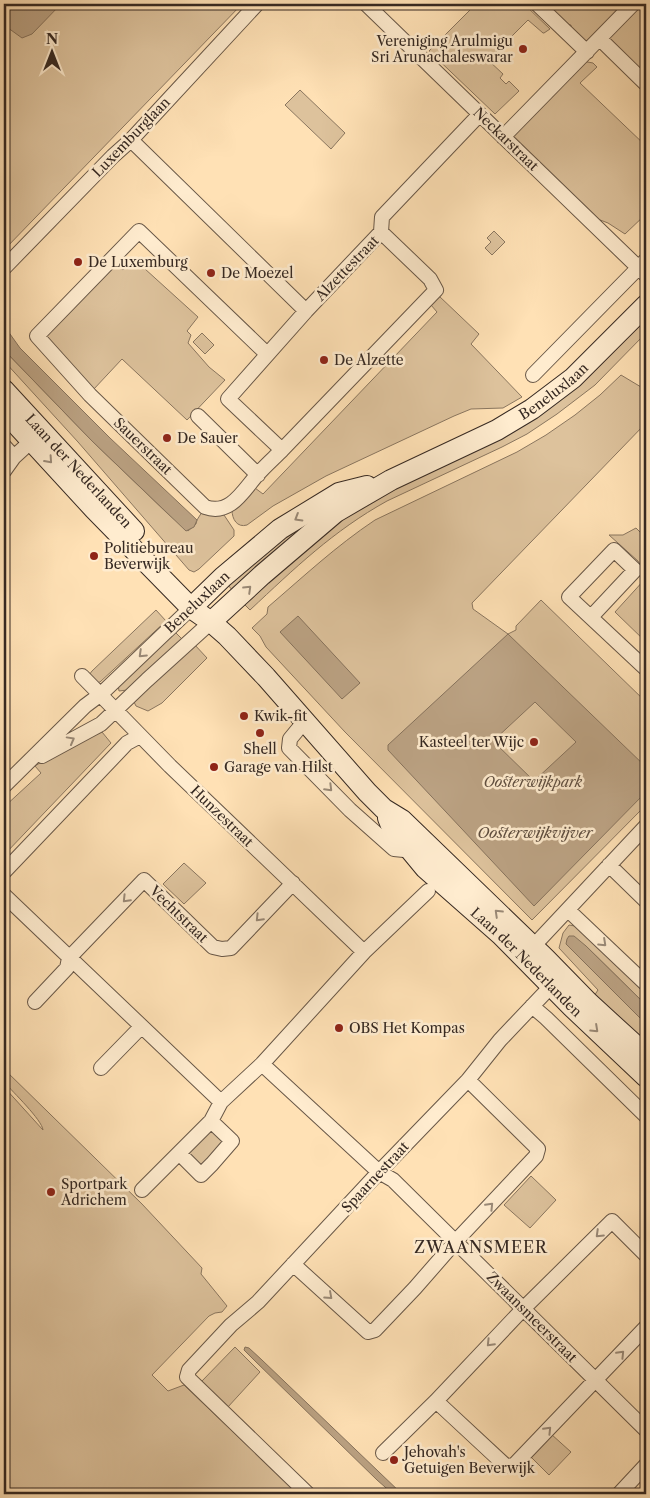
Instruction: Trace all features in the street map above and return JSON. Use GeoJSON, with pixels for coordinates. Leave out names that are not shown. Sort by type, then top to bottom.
{"type":"FeatureCollection","features":[{"type":"Feature","properties":{"kind":"main road","name":"Beneluxlaan"},"geometry":{"type":"LineString","coordinates":[[212,622],[262,575],[336,512],[391,480],[497,430],[532,408],[573,378],[646,305]]}},
{"type":"Feature","properties":{"kind":"main road","name":"Laan der Nederlanden"},"geometry":{"type":"LineString","coordinates":[[4,390],[37,436],[195,605],[260,671],[384,809],[392,828],[414,842],[425,868],[528,952],[646,1077]]}},
{"type":"Feature","properties":{"kind":"main road","name":"Laan der Nederlanden"},"geometry":{"type":"LineString","coordinates":[[4,411],[37,436]]}},
{"type":"Feature","properties":{"kind":"main road","name":"Beneluxlaan"},"geometry":{"type":"LineString","coordinates":[[195,605],[223,577],[280,529],[339,493],[391,480]]}},
{"type":"Feature","properties":{"kind":"main road","name":"Laan der Nederlanden"},"geometry":{"type":"LineString","coordinates":[[556,980],[589,1004],[646,1055]]}},
{"type":"Feature","properties":{"kind":"street","name":"Luxemburglaan"},"geometry":{"type":"LineString","coordinates":[[4,268],[113,156],[131,140],[257,4]]}},
{"type":"Feature","properties":{"kind":"street","name":"Neckarstraat"},"geometry":{"type":"LineString","coordinates":[[366,4],[644,268]]}},
{"type":"Feature","properties":{"kind":"street"},"geometry":{"type":"LineString","coordinates":[[537,4],[587,52]]}},
{"type":"Feature","properties":{"kind":"street"},"geometry":{"type":"LineString","coordinates":[[504,137],[633,4]]}},
{"type":"Feature","properties":{"kind":"street"},"geometry":{"type":"LineString","coordinates":[[600,39],[646,84]]}},
{"type":"Feature","properties":{"kind":"street","name":"Alzettestraat"},"geometry":{"type":"LineString","coordinates":[[282,450],[228,399],[306,310],[381,232],[382,217],[480,114]]}},
{"type":"Feature","properties":{"kind":"street"},"geometry":{"type":"LineString","coordinates":[[131,140],[306,310]]}},
{"type":"Feature","properties":{"kind":"street","name":"Sauerstraat"},"geometry":{"type":"LineString","coordinates":[[267,354],[139,231],[36,336],[90,394],[205,507],[213,510],[224,507],[235,501],[436,290],[430,279],[381,232]]}},
{"type":"Feature","properties":{"kind":"street"},"geometry":{"type":"LineString","coordinates":[[534,375],[644,268]]}},
{"type":"Feature","properties":{"kind":"street"},"geometry":{"type":"LineString","coordinates":[[198,416],[258,475]]}},
{"type":"Feature","properties":{"kind":"street"},"geometry":{"type":"LineString","coordinates":[[4,471],[14,458],[37,436]]}},
{"type":"Feature","properties":{"kind":"street"},"geometry":{"type":"LineString","coordinates":[[4,446],[14,458]]}},
{"type":"Feature","properties":{"kind":"street"},"geometry":{"type":"LineString","coordinates":[[591,617],[635,570],[614,550],[569,597],[646,669]]}},
{"type":"Feature","properties":{"kind":"street","name":"Beneluxlaan"},"geometry":{"type":"LineString","coordinates":[[4,786],[85,706],[195,605]]}},
{"type":"Feature","properties":{"kind":"street","name":"Beneluxlaan"},"geometry":{"type":"LineString","coordinates":[[28,764],[101,724],[212,622]]}},
{"type":"Feature","properties":{"kind":"street","name":"Hunzestraat"},"geometry":{"type":"LineString","coordinates":[[82,676],[170,766],[364,952]]}},
{"type":"Feature","properties":{"kind":"street"},"geometry":{"type":"LineString","coordinates":[[304,722],[290,738],[289,748],[350,810],[394,849],[404,850],[414,842]]}},
{"type":"Feature","properties":{"kind":"street"},"geometry":{"type":"LineString","coordinates":[[4,872],[127,743],[140,736]]}},
{"type":"Feature","properties":{"kind":"street"},"geometry":{"type":"LineString","coordinates":[[528,952],[646,826]]}},
{"type":"Feature","properties":{"kind":"street"},"geometry":{"type":"LineString","coordinates":[[609,865],[646,901]]}},
{"type":"Feature","properties":{"kind":"street","name":"Vechtstraat"},"geometry":{"type":"LineString","coordinates":[[69,958],[144,880],[213,946],[222,949],[231,948],[293,883]]}},
{"type":"Feature","properties":{"kind":"street"},"geometry":{"type":"LineString","coordinates":[[142,1190],[211,1121],[221,1102],[262,1064],[364,952],[428,891]]}},
{"type":"Feature","properties":{"kind":"street"},"geometry":{"type":"LineString","coordinates":[[4,895],[221,1102]]}},
{"type":"Feature","properties":{"kind":"street"},"geometry":{"type":"LineString","coordinates":[[568,910],[646,984]]}},
{"type":"Feature","properties":{"kind":"street"},"geometry":{"type":"LineString","coordinates":[[35,1002],[67,968],[69,958]]}},
{"type":"Feature","properties":{"kind":"street","name":"Spaarnestraat"},"geometry":{"type":"LineString","coordinates":[[308,1494],[186,1377],[189,1370],[231,1325],[258,1302],[468,1080],[500,1040],[556,980]]}},
{"type":"Feature","properties":{"kind":"street","name":"Laan der Nederlanden"},"geometry":{"type":"LineString","coordinates":[[532,1006],[646,1116]]}},
{"type":"Feature","properties":{"kind":"street"},"geometry":{"type":"LineString","coordinates":[[101,1068],[142,1027]]}},
{"type":"Feature","properties":{"kind":"street","name":"Zwaansmeerstraat"},"geometry":{"type":"LineString","coordinates":[[262,1064],[379,1172],[393,1180],[646,1430]]}},
{"type":"Feature","properties":{"kind":"street"},"geometry":{"type":"LineString","coordinates":[[293,1264],[368,1332],[376,1330],[536,1156],[538,1149],[468,1080]]}},
{"type":"Feature","properties":{"kind":"street"},"geometry":{"type":"LineString","coordinates":[[180,1153],[201,1175],[212,1164],[232,1141],[211,1121]]}},
{"type":"Feature","properties":{"kind":"street"},"geometry":{"type":"LineString","coordinates":[[383,1453],[524,1308],[612,1221],[646,1255]]}},
{"type":"Feature","properties":{"kind":"street"},"geometry":{"type":"LineString","coordinates":[[436,1400],[506,1466],[514,1465],[646,1327]]}},
{"type":"Feature","properties":{"kind":"street"},"geometry":{"type":"LineString","coordinates":[[619,1494],[646,1465]]}},
{"type":"Feature","properties":{"kind":"green space"},"geometry":{"type":"Polygon","coordinates":[[[4,4],[242,4],[4,250],[4,4]]]}},
{"type":"Feature","properties":{"kind":"green space"},"geometry":{"type":"Polygon","coordinates":[[[476,4],[524,4],[550,29],[543,33],[528,20],[488,60],[503,74],[500,78],[506,84],[509,81],[519,91],[495,114],[429,51],[476,4]]]}},
{"type":"Feature","properties":{"kind":"green space"},"geometry":{"type":"Polygon","coordinates":[[[540,4],[571,4],[577,9],[582,4],[646,4],[646,13],[642,19],[646,23],[646,77],[603,47],[588,46],[571,33],[571,25],[563,24],[540,4]]]}},
{"type":"Feature","properties":{"kind":"green space"},"geometry":{"type":"Polygon","coordinates":[[[582,61],[593,63],[597,67],[580,83],[646,146],[646,214],[625,234],[608,223],[595,218],[539,178],[507,128],[582,61]]]}},
{"type":"Feature","properties":{"kind":"green space"},"geometry":{"type":"Polygon","coordinates":[[[300,90],[345,133],[331,149],[285,105],[300,90]]]}},
{"type":"Feature","properties":{"kind":"green space"},"geometry":{"type":"Polygon","coordinates":[[[494,231],[505,242],[492,255],[485,248],[491,242],[487,238],[494,231]]]}},
{"type":"Feature","properties":{"kind":"green space"},"geometry":{"type":"Polygon","coordinates":[[[134,259],[198,317],[187,331],[191,335],[188,343],[209,367],[225,380],[187,420],[122,359],[93,390],[41,336],[113,261],[123,270],[134,259]]]}},
{"type":"Feature","properties":{"kind":"green space"},"geometry":{"type":"Polygon","coordinates":[[[439,296],[479,334],[471,344],[522,397],[503,408],[471,409],[454,416],[326,476],[273,506],[247,525],[238,524],[233,517],[232,510],[255,488],[263,494],[437,312],[431,305],[439,296]]]}},
{"type":"Feature","properties":{"kind":"green space"},"geometry":{"type":"Polygon","coordinates":[[[646,316],[646,333],[595,385],[557,414],[527,434],[502,447],[387,501],[349,525],[315,551],[250,610],[242,602],[341,516],[466,451],[646,316]]]}},
{"type":"Feature","properties":{"kind":"green space"},"geometry":{"type":"Polygon","coordinates":[[[202,333],[214,345],[205,354],[193,342],[202,333]]]}},
{"type":"Feature","properties":{"kind":"green space"},"geometry":{"type":"Polygon","coordinates":[[[4,350],[92,441],[188,531],[196,524],[202,512],[224,515],[234,530],[234,536],[199,569],[194,572],[189,570],[78,442],[4,361],[4,350]]]}},
{"type":"Feature","properties":{"kind":"green space","name":"Oosterwijkpark"},"geometry":{"type":"Polygon","coordinates":[[[621,375],[646,390],[646,423],[472,603],[473,609],[508,634],[516,630],[516,626],[541,600],[646,702],[646,805],[532,920],[345,732],[266,647],[260,636],[252,628],[267,614],[268,607],[333,551],[375,520],[517,452],[546,435],[600,395],[621,375]]]}},
{"type":"Feature","properties":{"kind":"green space"},"geometry":{"type":"Polygon","coordinates":[[[348,497],[235,593],[226,583],[276,540],[348,497]]]}},
{"type":"Feature","properties":{"kind":"green space"},"geometry":{"type":"Polygon","coordinates":[[[636,528],[646,538],[646,642],[615,612],[645,579],[640,573],[642,568],[638,561],[609,535],[623,535],[636,528]]]}},
{"type":"Feature","properties":{"kind":"green space"},"geometry":{"type":"Polygon","coordinates":[[[156,610],[166,621],[100,682],[96,683],[89,675],[92,671],[156,610]]]}},
{"type":"Feature","properties":{"kind":"green space"},"geometry":{"type":"Polygon","coordinates":[[[175,632],[183,640],[127,690],[119,691],[118,684],[175,632]]]}},
{"type":"Feature","properties":{"kind":"green space"},"geometry":{"type":"Polygon","coordinates":[[[194,644],[207,658],[162,703],[148,711],[136,706],[133,700],[194,644]]]}},
{"type":"Feature","properties":{"kind":"green space"},"geometry":{"type":"Polygon","coordinates":[[[102,732],[111,743],[4,855],[4,807],[41,773],[35,766],[56,753],[102,732]]]}},
{"type":"Feature","properties":{"kind":"green space"},"geometry":{"type":"Polygon","coordinates":[[[184,863],[206,883],[184,904],[163,884],[184,863]]]}},
{"type":"Feature","properties":{"kind":"green space"},"geometry":{"type":"Polygon","coordinates":[[[569,925],[575,926],[646,994],[646,1005],[586,946],[566,944],[646,1024],[646,1045],[594,996],[598,990],[559,948],[563,933],[569,925]]]}},
{"type":"Feature","properties":{"kind":"green space","name":"Sportpark Adrichem"},"geometry":{"type":"Polygon","coordinates":[[[4,1069],[142,1204],[202,1268],[201,1274],[227,1306],[222,1312],[209,1316],[152,1375],[168,1391],[184,1385],[298,1494],[4,1494],[4,1087],[43,1130],[33,1113],[4,1082],[4,1069]]]}},
{"type":"Feature","properties":{"kind":"green space"},"geometry":{"type":"Polygon","coordinates":[[[208,1131],[214,1132],[224,1141],[202,1166],[188,1152],[208,1131]]]}},
{"type":"Feature","properties":{"kind":"green space"},"geometry":{"type":"Polygon","coordinates":[[[531,1176],[556,1200],[530,1228],[504,1205],[531,1176]]]}},
{"type":"Feature","properties":{"kind":"green space"},"geometry":{"type":"Polygon","coordinates":[[[235,1347],[260,1372],[227,1408],[201,1382],[235,1347]]]}},
{"type":"Feature","properties":{"kind":"green space"},"geometry":{"type":"Polygon","coordinates":[[[551,1434],[571,1452],[549,1475],[530,1456],[551,1434]]]}},
{"type":"Feature","properties":{"kind":"water"},"geometry":{"type":"Polygon","coordinates":[[[4,4],[61,4],[32,34],[22,38],[4,25],[4,4]]]}},
{"type":"Feature","properties":{"kind":"water"},"geometry":{"type":"Polygon","coordinates":[[[5,327],[20,348],[110,438],[197,520],[194,527],[186,531],[92,441],[4,350],[5,327]]]}},
{"type":"Feature","properties":{"kind":"water"},"geometry":{"type":"Polygon","coordinates":[[[298,616],[360,683],[342,699],[280,632],[298,616]]]}},
{"type":"Feature","properties":{"kind":"water","name":"Oosterwijkvijver"},"geometry":{"type":"Polygon","coordinates":[[[508,634],[646,767],[646,792],[534,906],[388,750],[388,745],[508,634]],[[535,702],[493,741],[534,781],[576,742],[535,702]]]}},
{"type":"Feature","properties":{"kind":"water"},"geometry":{"type":"Polygon","coordinates":[[[569,936],[574,936],[586,946],[646,1005],[646,1024],[566,944],[569,936]]]}},
{"type":"Feature","properties":{"kind":"water"},"geometry":{"type":"Polygon","coordinates":[[[245,1347],[249,1348],[262,1360],[402,1494],[393,1494],[377,1480],[244,1350],[245,1347]]]}},
{"type":"Feature","properties":{"kind":"place","name":"Vereniging Arulmigu Sri Arunachaleswarar"},"geometry":{"type":"Point","coordinates":[523,49]}},
{"type":"Feature","properties":{"kind":"place","name":"De Luxemburg"},"geometry":{"type":"Point","coordinates":[78,262]}},
{"type":"Feature","properties":{"kind":"place","name":"De Moezel"},"geometry":{"type":"Point","coordinates":[211,273]}},
{"type":"Feature","properties":{"kind":"place","name":"De Alzette"},"geometry":{"type":"Point","coordinates":[324,360]}},
{"type":"Feature","properties":{"kind":"place","name":"De Sauer"},"geometry":{"type":"Point","coordinates":[167,438]}},
{"type":"Feature","properties":{"kind":"place","name":"Politiebureau Beverwijk"},"geometry":{"type":"Point","coordinates":[94,556]}},
{"type":"Feature","properties":{"kind":"place","name":"Kwik-fit"},"geometry":{"type":"Point","coordinates":[244,716]}},
{"type":"Feature","properties":{"kind":"place","name":"Shell"},"geometry":{"type":"Point","coordinates":[260,733]}},
{"type":"Feature","properties":{"kind":"place","name":"Kasteel ter Wijc"},"geometry":{"type":"Point","coordinates":[534,742]}},
{"type":"Feature","properties":{"kind":"place","name":"Garage van Hilst"},"geometry":{"type":"Point","coordinates":[214,767]}},
{"type":"Feature","properties":{"kind":"place","name":"OBS Het Kompas"},"geometry":{"type":"Point","coordinates":[339,1028]}},
{"type":"Feature","properties":{"kind":"place","name":"Sportpark Adrichem"},"geometry":{"type":"Point","coordinates":[51,1192]}},
{"type":"Feature","properties":{"kind":"place","name":"Jehovah's Getuigen Beverwijk"},"geometry":{"type":"Point","coordinates":[394,1460]}},
{"type":"Feature","properties":{"kind":"district","name":"ZWAANSMEER"},"geometry":{"type":"Point","coordinates":[481,1247]}}]}
